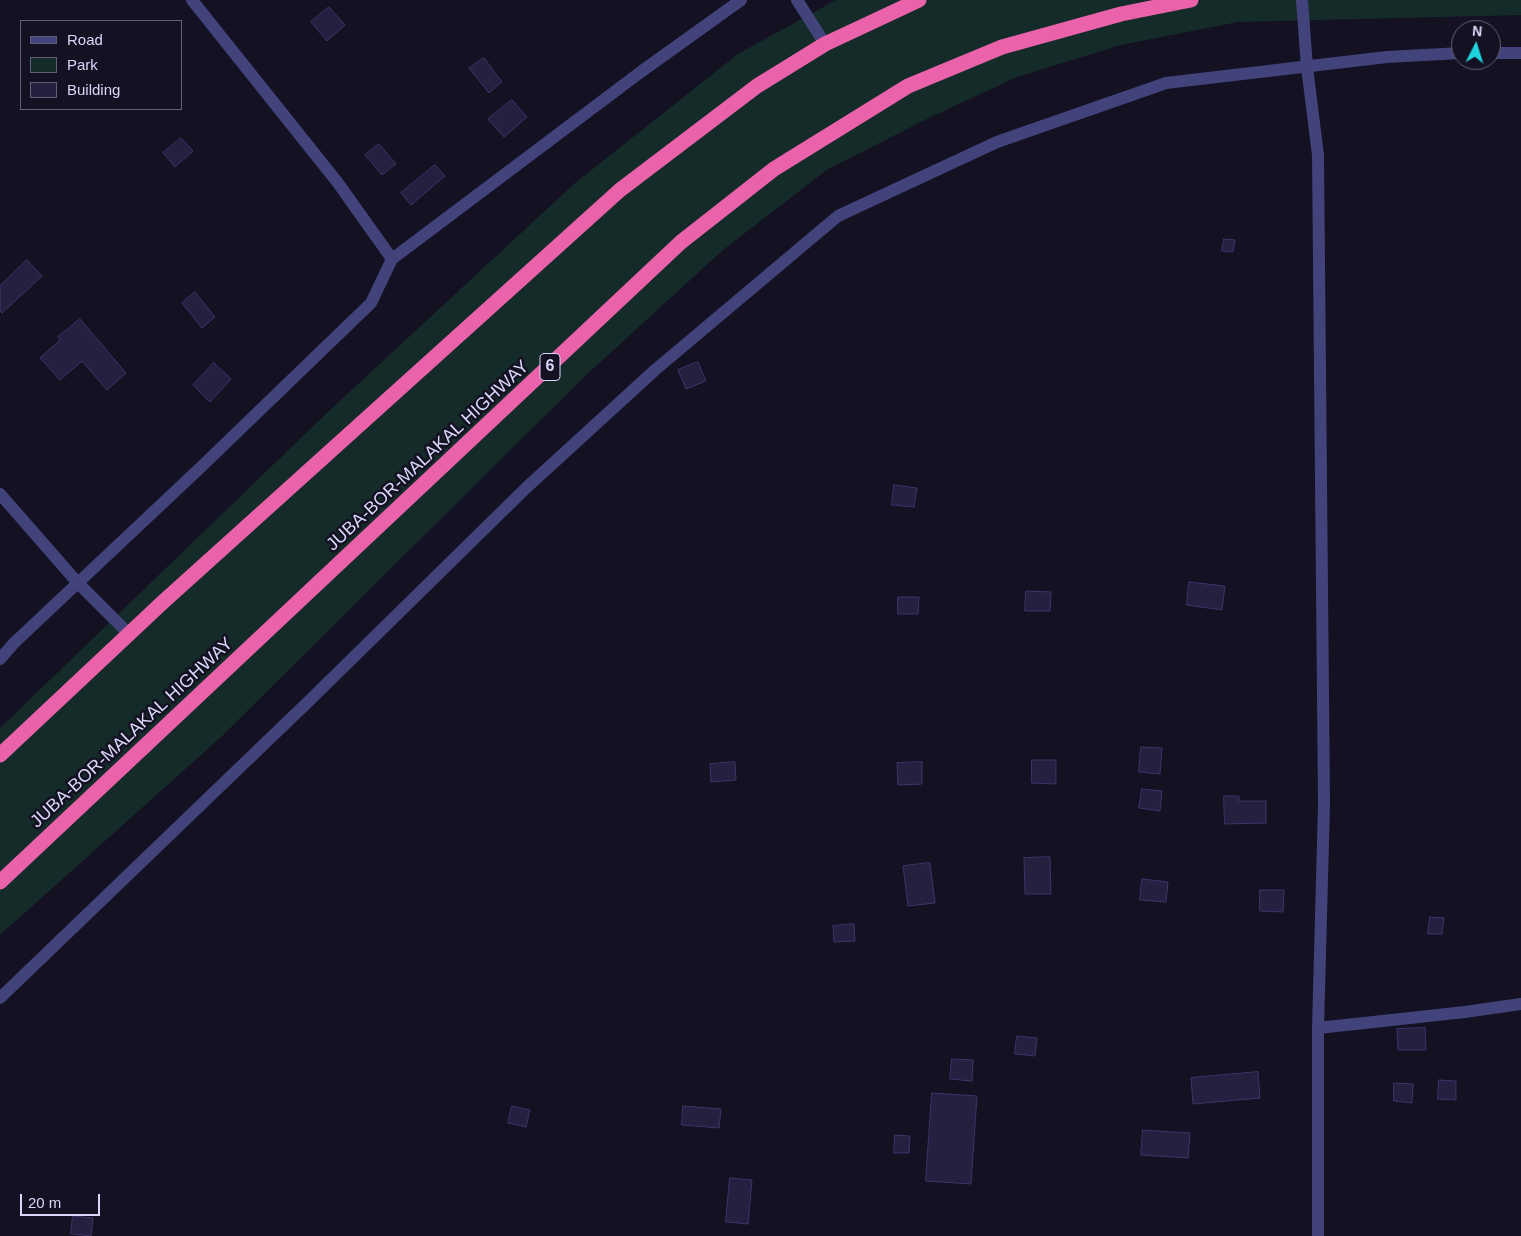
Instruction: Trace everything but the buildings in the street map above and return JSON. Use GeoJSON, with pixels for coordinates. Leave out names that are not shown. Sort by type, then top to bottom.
{"type":"FeatureCollection","features":[{"type":"Feature","properties":{"kind":"highway"},"geometry":{"type":"LineString","coordinates":[[0,755],[129,634],[620,190],[757,86],[825,44],[919,0]]}},
{"type":"Feature","properties":{"kind":"highway","name":"JUBA-BOR-MALAKAL HIGHWAY"},"geometry":{"type":"LineString","coordinates":[[0,882],[681,242],[774,169],[908,86],[1002,47],[1121,14],[1191,0]]}},
{"type":"Feature","properties":{"kind":"street"},"geometry":{"type":"LineString","coordinates":[[192,0],[338,183],[392,259]]}},
{"type":"Feature","properties":{"kind":"street"},"geometry":{"type":"LineString","coordinates":[[0,659],[77,582],[200,468],[371,302],[392,259],[642,71],[741,0]]}},
{"type":"Feature","properties":{"kind":"street"},"geometry":{"type":"LineString","coordinates":[[797,0],[825,44]]}},
{"type":"Feature","properties":{"kind":"street"},"geometry":{"type":"LineString","coordinates":[[1302,0],[1318,165],[1324,804],[1318,1028],[1318,1236]]}},
{"type":"Feature","properties":{"kind":"street"},"geometry":{"type":"LineString","coordinates":[[1501,52],[1521,53]]}},
{"type":"Feature","properties":{"kind":"street"},"geometry":{"type":"LineString","coordinates":[[0,998],[526,488],[655,370],[838,216],[997,142],[1166,83],[1387,57],[1451,54]]}},
{"type":"Feature","properties":{"kind":"street"},"geometry":{"type":"LineString","coordinates":[[0,494],[77,582],[129,634]]}},
{"type":"Feature","properties":{"kind":"street"},"geometry":{"type":"LineString","coordinates":[[1318,1028],[1521,1004]]}},
{"type":"Feature","properties":{"kind":"green space"},"geometry":{"type":"Polygon","coordinates":[[[836,0],[1521,0],[1521,15],[1238,22],[1121,45],[1017,77],[931,117],[828,169],[723,250],[583,378],[220,738],[0,935],[0,728],[330,410],[575,183],[738,54],[836,0]]]}}]}
